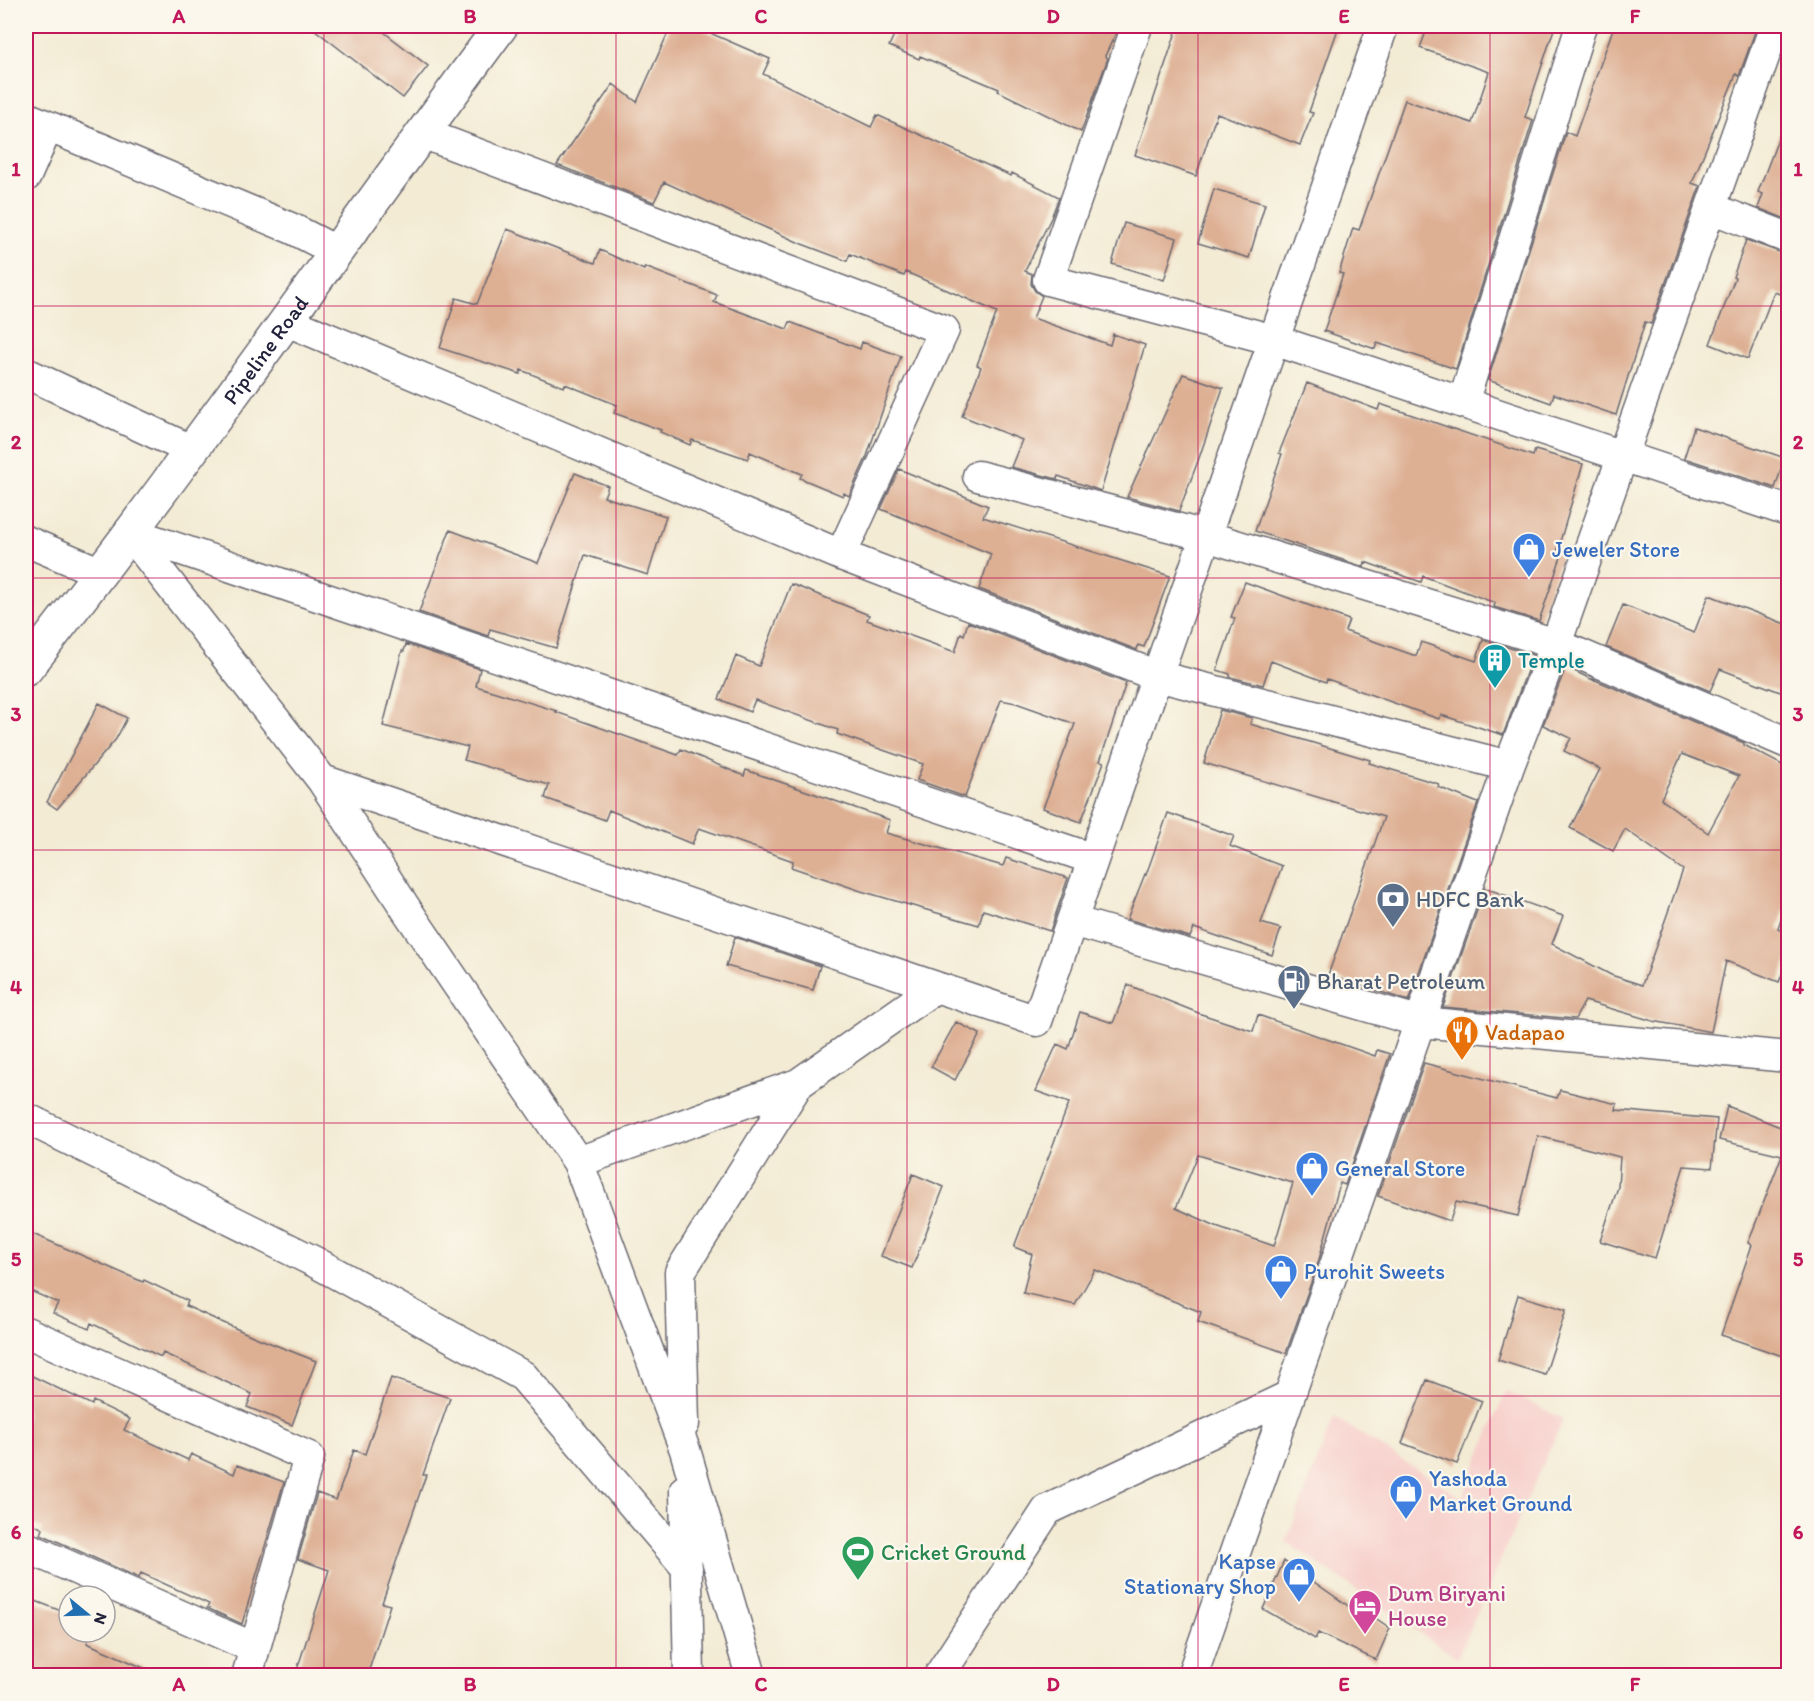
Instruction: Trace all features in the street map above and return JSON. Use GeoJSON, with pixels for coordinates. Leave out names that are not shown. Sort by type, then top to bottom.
{"type":"FeatureCollection","features":[{"type":"Feature","properties":{"kind":"main road","name":"Pipeline Road"},"geometry":{"type":"LineString","coordinates":[[26,669],[101,573],[501,26]]}},
{"type":"Feature","properties":{"kind":"street"},"geometry":{"type":"LineString","coordinates":[[1137,26],[1048,280],[1274,340],[1788,511]]}},
{"type":"Feature","properties":{"kind":"street"},"geometry":{"type":"LineString","coordinates":[[322,780],[1037,1021],[1383,26]]}},
{"type":"Feature","properties":{"kind":"street"},"geometry":{"type":"LineString","coordinates":[[1463,403],[1581,26]]}},
{"type":"Feature","properties":{"kind":"street"},"geometry":{"type":"LineString","coordinates":[[1191,1676],[1509,766],[1556,644],[1775,26]]}},
{"type":"Feature","properties":{"kind":"street"},"geometry":{"type":"LineString","coordinates":[[26,176],[37,121],[293,229],[336,251]]}},
{"type":"Feature","properties":{"kind":"street"},"geometry":{"type":"LineString","coordinates":[[422,133],[944,330],[841,555]]}},
{"type":"Feature","properties":{"kind":"street"},"geometry":{"type":"LineString","coordinates":[[1711,208],[1788,238]]}},
{"type":"Feature","properties":{"kind":"street"},"geometry":{"type":"LineString","coordinates":[[287,321],[841,555],[1157,676],[1509,766]]}},
{"type":"Feature","properties":{"kind":"street"},"geometry":{"type":"LineString","coordinates":[[26,373],[191,450]]}},
{"type":"Feature","properties":{"kind":"street"},"geometry":{"type":"LineString","coordinates":[[978,476],[1206,536],[1556,644],[1788,742]]}},
{"type":"Feature","properties":{"kind":"street"},"geometry":{"type":"LineString","coordinates":[[129,532],[322,780],[408,912],[578,1162],[685,1450],[751,1676]]}},
{"type":"Feature","properties":{"kind":"street"},"geometry":{"type":"LineString","coordinates":[[129,532],[1093,859]]}},
{"type":"Feature","properties":{"kind":"street"},"geometry":{"type":"LineString","coordinates":[[26,541],[101,573]]}},
{"type":"Feature","properties":{"kind":"street"},"geometry":{"type":"LineString","coordinates":[[1072,921],[1421,1022],[1788,1057]]}},
{"type":"Feature","properties":{"kind":"street"},"geometry":{"type":"LineString","coordinates":[[578,1162],[798,1084],[936,987]]}},
{"type":"Feature","properties":{"kind":"street"},"geometry":{"type":"LineString","coordinates":[[689,1676],[680,1272],[798,1084]]}},
{"type":"Feature","properties":{"kind":"street"},"geometry":{"type":"LineString","coordinates":[[26,1118],[315,1262],[523,1376],[687,1568]]}},
{"type":"Feature","properties":{"kind":"street"},"geometry":{"type":"LineString","coordinates":[[26,1332],[309,1456],[251,1662],[26,1547]]}},
{"type":"Feature","properties":{"kind":"street"},"geometry":{"type":"LineString","coordinates":[[939,1676],[1047,1510],[1289,1396]]}},
{"type":"Feature","properties":{"kind":"shaded area","name":"Yashoda Market Ground"},"geometry":{"type":"Polygon","coordinates":[[[1506,1391],[1563,1419],[1457,1658],[1286,1542],[1334,1417],[1462,1498],[1506,1391]]]}},
{"type":"Feature","properties":{"kind":"building"},"geometry":{"type":"Polygon","coordinates":[[[310,26],[376,26],[428,66],[403,98],[310,26]]]}},
{"type":"Feature","properties":{"kind":"building"},"geometry":{"type":"Polygon","coordinates":[[[671,26],[694,26],[770,59],[763,74],[871,127],[877,115],[1011,176],[1012,173],[1059,197],[1025,271],[1032,274],[1031,284],[1042,296],[1033,318],[1110,345],[1113,334],[1145,345],[1101,491],[1058,476],[1057,479],[1011,467],[1022,440],[962,416],[981,367],[977,365],[997,312],[906,272],[904,276],[850,254],[847,261],[802,244],[664,182],[654,202],[557,165],[613,84],[637,102],[671,26]]]}},
{"type":"Feature","properties":{"kind":"building"},"geometry":{"type":"Polygon","coordinates":[[[898,26],[1119,26],[1105,56],[1108,58],[1081,132],[998,91],[999,89],[920,56],[919,59],[889,46],[898,26]]]}},
{"type":"Feature","properties":{"kind":"building"},"geometry":{"type":"Polygon","coordinates":[[[1178,26],[1339,26],[1309,112],[1313,113],[1300,145],[1217,113],[1196,176],[1135,155],[1178,26]]]}},
{"type":"Feature","properties":{"kind":"building"},"geometry":{"type":"Polygon","coordinates":[[[1428,26],[1555,26],[1525,117],[1533,120],[1456,369],[1377,343],[1375,349],[1324,331],[1343,274],[1339,273],[1353,228],[1359,230],[1405,100],[1472,123],[1489,72],[1420,48],[1428,26]]]}},
{"type":"Feature","properties":{"kind":"building"},"geometry":{"type":"Polygon","coordinates":[[[1614,26],[1746,26],[1756,29],[1739,76],[1736,74],[1692,183],[1700,186],[1651,324],[1645,322],[1616,415],[1554,394],[1551,403],[1488,380],[1566,132],[1575,136],[1614,26]]]}},
{"type":"Feature","properties":{"kind":"building"},"geometry":{"type":"Polygon","coordinates":[[[1786,118],[1788,118],[1788,220],[1758,208],[1763,194],[1758,192],[1786,118]]]}},
{"type":"Feature","properties":{"kind":"building"},"geometry":{"type":"Polygon","coordinates":[[[1214,189],[1265,204],[1249,258],[1198,243],[1214,189]]]}},
{"type":"Feature","properties":{"kind":"building"},"geometry":{"type":"Polygon","coordinates":[[[1124,223],[1177,238],[1164,280],[1112,264],[1124,223]]]}},
{"type":"Feature","properties":{"kind":"building"},"geometry":{"type":"Polygon","coordinates":[[[507,229],[595,263],[600,250],[644,270],[645,267],[717,295],[714,302],[787,329],[790,322],[860,349],[862,342],[901,356],[867,456],[849,496],[844,493],[843,496],[800,478],[802,474],[750,452],[748,459],[692,440],[690,445],[660,432],[661,430],[614,413],[617,405],[565,384],[564,387],[521,370],[520,374],[440,348],[456,298],[477,304],[507,229]]]}},
{"type":"Feature","properties":{"kind":"building"},"geometry":{"type":"Polygon","coordinates":[[[1746,240],[1788,255],[1788,297],[1774,292],[1748,359],[1710,344],[1735,278],[1733,277],[1746,240]]]}},
{"type":"Feature","properties":{"kind":"building"},"geometry":{"type":"Polygon","coordinates":[[[1183,374],[1223,388],[1179,511],[1127,497],[1183,374]]]}},
{"type":"Feature","properties":{"kind":"building"},"geometry":{"type":"Polygon","coordinates":[[[1307,383],[1378,410],[1380,404],[1533,456],[1535,450],[1583,464],[1557,552],[1562,554],[1539,621],[1494,607],[1495,603],[1423,576],[1421,582],[1365,562],[1364,567],[1255,531],[1282,454],[1279,453],[1307,383]]]}},
{"type":"Feature","properties":{"kind":"building"},"geometry":{"type":"Polygon","coordinates":[[[1694,427],[1785,458],[1775,488],[1684,458],[1694,427]]]}},
{"type":"Feature","properties":{"kind":"building"},"geometry":{"type":"Polygon","coordinates":[[[899,469],[988,506],[983,517],[1170,576],[1144,647],[1138,645],[1137,650],[979,589],[991,554],[881,509],[899,469]]]}},
{"type":"Feature","properties":{"kind":"building"},"geometry":{"type":"Polygon","coordinates":[[[575,473],[608,486],[604,497],[666,516],[648,575],[585,555],[556,648],[490,629],[488,636],[419,612],[450,530],[538,563],[575,473]]]}},
{"type":"Feature","properties":{"kind":"building"},"geometry":{"type":"Polygon","coordinates":[[[1245,582],[1349,620],[1345,631],[1416,656],[1421,642],[1476,661],[1483,640],[1533,655],[1503,735],[1441,715],[1439,719],[1327,679],[1326,682],[1271,661],[1263,685],[1230,677],[1230,674],[1217,670],[1235,618],[1231,617],[1245,582]]]}},
{"type":"Feature","properties":{"kind":"building"},"geometry":{"type":"Polygon","coordinates":[[[791,584],[869,615],[867,620],[955,652],[961,633],[964,635],[968,622],[1126,683],[1100,761],[1104,762],[1081,822],[1043,808],[1075,724],[1016,703],[1001,700],[965,797],[917,780],[923,764],[837,734],[838,730],[755,700],[750,712],[719,699],[736,656],[759,666],[791,584]]]}},
{"type":"Feature","properties":{"kind":"building"},"geometry":{"type":"Polygon","coordinates":[[[1709,595],[1788,625],[1788,695],[1720,669],[1710,691],[1606,647],[1623,605],[1694,633],[1709,595]]]}},
{"type":"Feature","properties":{"kind":"building"},"geometry":{"type":"Polygon","coordinates":[[[406,644],[480,669],[476,686],[557,711],[678,755],[681,749],[744,776],[746,770],[890,820],[886,833],[1003,866],[1006,858],[1068,878],[1050,931],[983,910],[979,925],[861,891],[791,867],[793,861],[699,828],[692,844],[609,810],[605,820],[545,798],[549,785],[464,760],[468,747],[383,726],[402,651],[406,644]]]}},
{"type":"Feature","properties":{"kind":"building"},"geometry":{"type":"Polygon","coordinates":[[[1566,667],[1744,743],[1788,768],[1788,898],[1778,929],[1788,933],[1788,959],[1779,982],[1726,961],[1711,1032],[1653,1021],[1585,1001],[1575,1019],[1443,1007],[1485,888],[1563,916],[1552,944],[1611,975],[1642,985],[1683,870],[1625,829],[1613,851],[1570,828],[1600,769],[1564,751],[1571,738],[1543,725],[1566,667]],[[1682,754],[1661,799],[1708,833],[1739,776],[1682,754]]]}},
{"type":"Feature","properties":{"kind":"building"},"geometry":{"type":"Polygon","coordinates":[[[99,703],[127,718],[116,739],[57,809],[47,802],[99,703]]]}},
{"type":"Feature","properties":{"kind":"building"},"geometry":{"type":"Polygon","coordinates":[[[1220,710],[1252,718],[1250,724],[1370,760],[1369,763],[1439,784],[1438,787],[1478,803],[1409,1001],[1328,975],[1384,817],[1204,763],[1220,710]]]}},
{"type":"Feature","properties":{"kind":"building"},"geometry":{"type":"Polygon","coordinates":[[[1168,813],[1234,836],[1230,846],[1282,866],[1261,923],[1281,929],[1272,955],[1194,928],[1190,937],[1127,919],[1146,875],[1168,813]]]}},
{"type":"Feature","properties":{"kind":"building"},"geometry":{"type":"Polygon","coordinates":[[[735,937],[820,966],[813,990],[726,966],[735,937]]]}},
{"type":"Feature","properties":{"kind":"building"},"geometry":{"type":"Polygon","coordinates":[[[1128,985],[1201,1014],[1253,1031],[1258,1015],[1375,1056],[1377,1050],[1390,1054],[1345,1185],[1340,1183],[1318,1263],[1286,1353],[1198,1322],[1201,1312],[1095,1270],[1075,1305],[1023,1293],[1032,1254],[1014,1247],[1069,1103],[1036,1091],[1057,1044],[1068,1049],[1080,1012],[1113,1023],[1128,985]],[[1198,1155],[1176,1208],[1216,1226],[1274,1246],[1293,1183],[1198,1155]]]}},
{"type":"Feature","properties":{"kind":"building"},"geometry":{"type":"Polygon","coordinates":[[[956,1022],[980,1034],[955,1080],[931,1067],[956,1022]]]}},
{"type":"Feature","properties":{"kind":"building"},"geometry":{"type":"Polygon","coordinates":[[[1424,1063],[1557,1098],[1560,1090],[1617,1104],[1616,1110],[1717,1119],[1712,1168],[1684,1166],[1655,1258],[1600,1241],[1618,1187],[1620,1157],[1538,1136],[1518,1216],[1456,1202],[1450,1221],[1378,1196],[1424,1063]]]}},
{"type":"Feature","properties":{"kind":"building"},"geometry":{"type":"Polygon","coordinates":[[[1727,1106],[1788,1130],[1788,1358],[1721,1335],[1752,1245],[1748,1243],[1782,1155],[1719,1140],[1727,1106]]]}},
{"type":"Feature","properties":{"kind":"building"},"geometry":{"type":"Polygon","coordinates":[[[913,1174],[944,1187],[912,1268],[881,1256],[913,1174]]]}},
{"type":"Feature","properties":{"kind":"building"},"geometry":{"type":"Polygon","coordinates":[[[26,1231],[143,1282],[144,1280],[188,1301],[186,1306],[316,1361],[292,1425],[247,1407],[252,1394],[163,1353],[161,1357],[91,1323],[89,1329],[53,1313],[58,1303],[26,1289],[26,1231]]]}},
{"type":"Feature","properties":{"kind":"building"},"geometry":{"type":"Polygon","coordinates":[[[1518,1295],[1566,1310],[1545,1375],[1498,1360],[1518,1295]]]}},
{"type":"Feature","properties":{"kind":"building"},"geometry":{"type":"Polygon","coordinates":[[[26,1373],[92,1405],[93,1401],[130,1419],[124,1430],[188,1460],[191,1454],[234,1474],[237,1465],[284,1482],[242,1624],[207,1608],[209,1604],[141,1573],[139,1578],[41,1534],[43,1529],[26,1520],[26,1373]]]}},
{"type":"Feature","properties":{"kind":"building"},"geometry":{"type":"Polygon","coordinates":[[[391,1378],[450,1398],[382,1603],[390,1605],[367,1676],[295,1676],[329,1570],[298,1559],[317,1493],[336,1500],[354,1450],[365,1454],[391,1378]]]}},
{"type":"Feature","properties":{"kind":"building"},"geometry":{"type":"Polygon","coordinates":[[[1427,1380],[1482,1401],[1457,1464],[1402,1443],[1427,1380]]]}},
{"type":"Feature","properties":{"kind":"building"},"geometry":{"type":"Polygon","coordinates":[[[1284,1561],[1357,1612],[1359,1607],[1390,1628],[1376,1660],[1318,1633],[1315,1639],[1263,1609],[1284,1561]]]}},
{"type":"Feature","properties":{"kind":"building"},"geometry":{"type":"Polygon","coordinates":[[[33,1600],[57,1609],[57,1644],[89,1644],[162,1676],[42,1676],[26,1669],[26,1619],[33,1600]]]}},
{"type":"Feature","properties":{"kind":"place","name":"Jeweler Store"},"geometry":{"type":"Point","coordinates":[1529,578]}},
{"type":"Feature","properties":{"kind":"place","name":"Temple"},"geometry":{"type":"Point","coordinates":[1495,689]}},
{"type":"Feature","properties":{"kind":"place","name":"HDFC Bank"},"geometry":{"type":"Point","coordinates":[1393,928]}},
{"type":"Feature","properties":{"kind":"place","name":"Bharat Petroleum"},"geometry":{"type":"Point","coordinates":[1294,1010]}},
{"type":"Feature","properties":{"kind":"place","name":"Vadapao"},"geometry":{"type":"Point","coordinates":[1462,1061]}},
{"type":"Feature","properties":{"kind":"place","name":"General Store"},"geometry":{"type":"Point","coordinates":[1312,1197]}},
{"type":"Feature","properties":{"kind":"place","name":"Purohit Sweets"},"geometry":{"type":"Point","coordinates":[1281,1300]}},
{"type":"Feature","properties":{"kind":"place","name":"Yashoda Market Ground"},"geometry":{"type":"Point","coordinates":[1406,1520]}},
{"type":"Feature","properties":{"kind":"place","name":"Cricket Ground"},"geometry":{"type":"Point","coordinates":[858,1581]}},
{"type":"Feature","properties":{"kind":"place","name":"Kapse Stationary Shop"},"geometry":{"type":"Point","coordinates":[1299,1603]}},
{"type":"Feature","properties":{"kind":"place","name":"Dum Biryani House"},"geometry":{"type":"Point","coordinates":[1365,1635]}}]}
